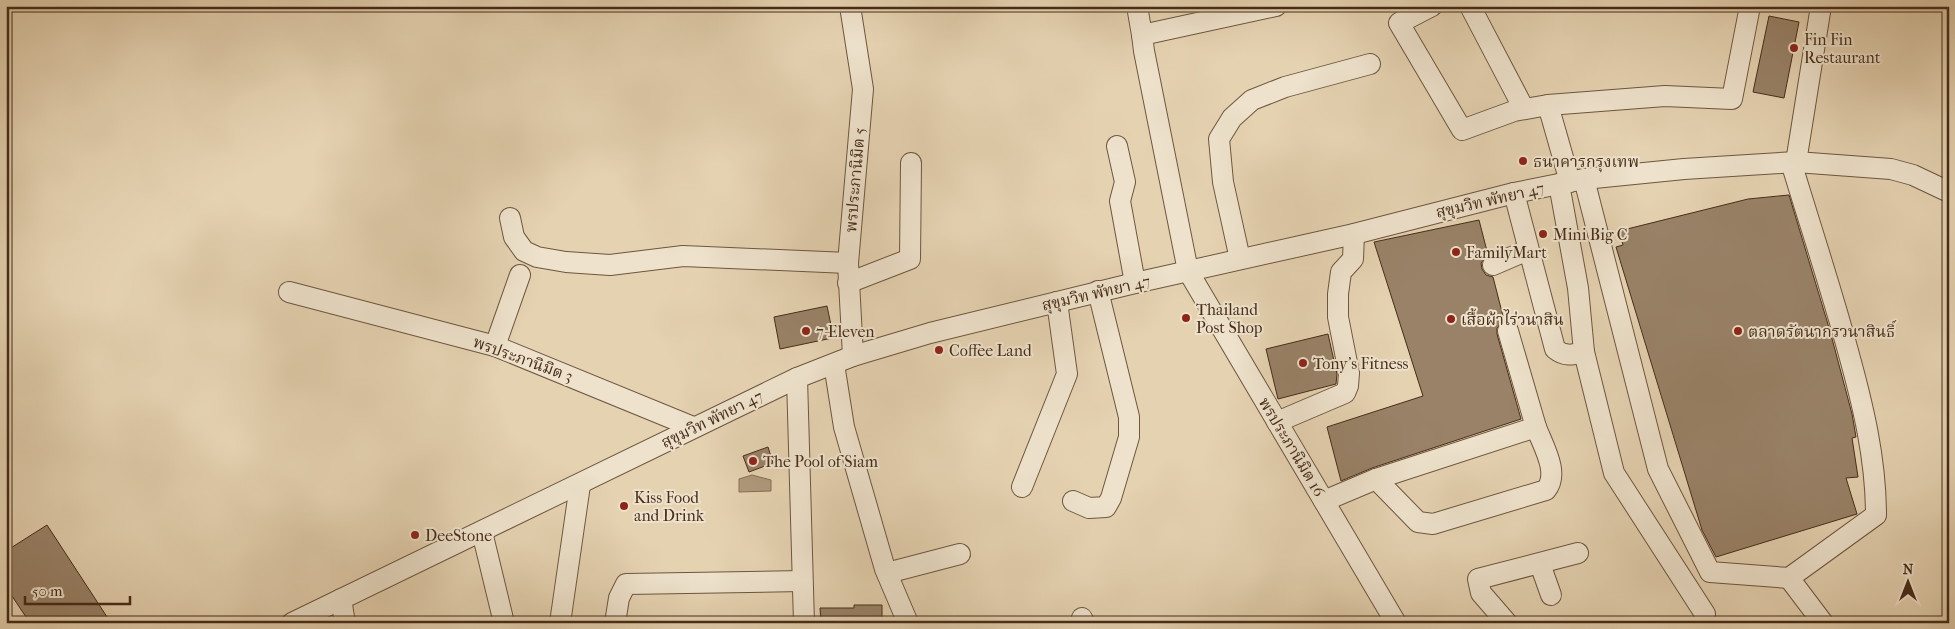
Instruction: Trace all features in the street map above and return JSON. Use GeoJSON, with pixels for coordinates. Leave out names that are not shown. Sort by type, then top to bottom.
{"type":"FeatureCollection","features":[{"type":"Feature","properties":{"kind":"street","name":"พรประภานิมิต 5"},"geometry":{"type":"LineString","coordinates":[[850,6],[863,89],[848,273],[853,356]]}},
{"type":"Feature","properties":{"kind":"street","name":"พรประภานิมิต 16"},"geometry":{"type":"LineString","coordinates":[[1137,6],[1188,271],[1396,623]]}},
{"type":"Feature","properties":{"kind":"street"},"geometry":{"type":"LineString","coordinates":[[1142,34],[1276,6]]}},
{"type":"Feature","properties":{"kind":"street"},"geometry":{"type":"LineString","coordinates":[[1432,6],[1399,23],[1462,130],[1524,109],[1548,105],[1665,96],[1732,99],[1750,6]]}},
{"type":"Feature","properties":{"kind":"street"},"geometry":{"type":"LineString","coordinates":[[1470,6],[1524,109]]}},
{"type":"Feature","properties":{"kind":"street"},"geometry":{"type":"LineString","coordinates":[[1548,105],[1658,470],[1710,572],[1789,578],[1876,515],[1876,486],[1871,442],[1838,316],[1793,162],[1821,6]]}},
{"type":"Feature","properties":{"kind":"street"},"geometry":{"type":"LineString","coordinates":[[1240,259],[1223,182],[1219,139],[1232,118],[1252,100],[1285,87],[1370,64]]}},
{"type":"Feature","properties":{"kind":"street"},"geometry":{"type":"LineString","coordinates":[[1117,146],[1125,182],[1120,201],[1135,283]]}},
{"type":"Feature","properties":{"kind":"street","name":"สุขุมวิท พัทยา 47"},"geometry":{"type":"LineString","coordinates":[[292,623],[580,485],[693,427],[797,378],[853,356],[930,333],[1098,291],[1354,234],[1514,193],[1571,182],[1684,169],[1793,162],[1891,169],[1913,175],[1949,192]]}},
{"type":"Feature","properties":{"kind":"street"},"geometry":{"type":"LineString","coordinates":[[510,218],[514,237],[524,251],[537,257],[566,262],[610,265],[683,256],[848,273],[910,259],[911,163]]}},
{"type":"Feature","properties":{"kind":"street"},"geometry":{"type":"LineString","coordinates":[[1571,182],[1584,352],[1614,473],[1705,614]]}},
{"type":"Feature","properties":{"kind":"street"},"geometry":{"type":"LineString","coordinates":[[1514,193],[1555,349],[1562,354],[1570,356],[1584,352]]}},
{"type":"Feature","properties":{"kind":"street"},"geometry":{"type":"LineString","coordinates":[[1278,422],[1344,393],[1348,386],[1349,373],[1338,317],[1338,294],[1341,272],[1353,258],[1354,234]]}},
{"type":"Feature","properties":{"kind":"street"},"geometry":{"type":"LineString","coordinates":[[1494,266],[1528,250]]}},
{"type":"Feature","properties":{"kind":"street"},"geometry":{"type":"LineString","coordinates":[[496,346],[520,275]]}},
{"type":"Feature","properties":{"kind":"street"},"geometry":{"type":"LineString","coordinates":[[1073,501],[1089,508],[1106,508],[1111,498],[1128,437],[1129,417],[1126,395],[1098,291]]}},
{"type":"Feature","properties":{"kind":"street","name":"พรประภานิมิต 3"},"geometry":{"type":"LineString","coordinates":[[289,292],[496,346],[693,427]]}},
{"type":"Feature","properties":{"kind":"street"},"geometry":{"type":"LineString","coordinates":[[1022,487],[1065,384],[1067,374],[1057,302]]}},
{"type":"Feature","properties":{"kind":"street"},"geometry":{"type":"LineString","coordinates":[[1376,480],[1418,522],[1433,524],[1546,490],[1552,483],[1552,471],[1536,427],[1508,331]]}},
{"type":"Feature","properties":{"kind":"street"},"geometry":{"type":"LineString","coordinates":[[834,364],[844,427],[887,573],[908,623]]}},
{"type":"Feature","properties":{"kind":"street"},"geometry":{"type":"LineString","coordinates":[[797,378],[804,623]]}},
{"type":"Feature","properties":{"kind":"street"},"geometry":{"type":"LineString","coordinates":[[1324,501],[1376,480],[1536,427]]}},
{"type":"Feature","properties":{"kind":"street"},"geometry":{"type":"LineString","coordinates":[[560,623],[580,485]]}},
{"type":"Feature","properties":{"kind":"street"},"geometry":{"type":"LineString","coordinates":[[482,532],[504,623]]}},
{"type":"Feature","properties":{"kind":"street"},"geometry":{"type":"LineString","coordinates":[[1507,623],[1481,593],[1478,579],[1578,553]]}},
{"type":"Feature","properties":{"kind":"street"},"geometry":{"type":"LineString","coordinates":[[887,573],[960,554]]}},
{"type":"Feature","properties":{"kind":"street"},"geometry":{"type":"LineString","coordinates":[[1540,564],[1551,595]]}},
{"type":"Feature","properties":{"kind":"street"},"geometry":{"type":"LineString","coordinates":[[1789,578],[1823,623]]}},
{"type":"Feature","properties":{"kind":"street"},"geometry":{"type":"LineString","coordinates":[[615,623],[619,598],[626,584],[802,580]]}},
{"type":"Feature","properties":{"kind":"street"},"geometry":{"type":"LineString","coordinates":[[342,599],[345,623]]}},
{"type":"Feature","properties":{"kind":"shaded area"},"geometry":{"type":"Polygon","coordinates":[[[752,475],[771,480],[771,491],[739,492],[739,479],[752,475]]]}},
{"type":"Feature","properties":{"kind":"building"},"geometry":{"type":"Polygon","coordinates":[[[1769,16],[1799,22],[1784,98],[1753,92],[1769,16]]]}},
{"type":"Feature","properties":{"kind":"building","name":"ตลาดรัตนากรวนาสินธิ์"},"geometry":{"type":"Polygon","coordinates":[[[1789,195],[1830,331],[1852,414],[1856,437],[1852,438],[1858,477],[1846,478],[1857,514],[1716,557],[1702,530],[1616,247],[1623,245],[1619,231],[1748,199],[1789,195]]]}},
{"type":"Feature","properties":{"kind":"building","name":"เสื้อผ้าไร่วนาสิน"},"geometry":{"type":"Polygon","coordinates":[[[1479,220],[1488,255],[1481,263],[1482,269],[1486,275],[1493,277],[1504,320],[1497,328],[1497,334],[1521,419],[1372,468],[1341,481],[1327,427],[1423,396],[1374,242],[1479,220]]]}},
{"type":"Feature","properties":{"kind":"building","name":"7-Eleven"},"geometry":{"type":"Polygon","coordinates":[[[827,306],[831,325],[834,324],[837,337],[780,349],[774,317],[827,306]]]}},
{"type":"Feature","properties":{"kind":"building","name":"Tony's Fitness"},"geometry":{"type":"Polygon","coordinates":[[[1328,334],[1337,374],[1336,384],[1278,399],[1266,349],[1328,334]]]}},
{"type":"Feature","properties":{"kind":"building","name":"The Pool of Siam"},"geometry":{"type":"Polygon","coordinates":[[[768,447],[773,463],[749,472],[743,456],[768,447]]]}},
{"type":"Feature","properties":{"kind":"building"},"geometry":{"type":"Polygon","coordinates":[[[47,525],[111,623],[30,623],[6,587],[6,551],[47,525]]]}},
{"type":"Feature","properties":{"kind":"building"},"geometry":{"type":"Polygon","coordinates":[[[854,605],[882,605],[882,623],[821,623],[820,608],[854,608],[854,605]]]}},
{"type":"Feature","properties":{"kind":"place","name":"Fin Fin Restaurant"},"geometry":{"type":"Point","coordinates":[1794,48]}},
{"type":"Feature","properties":{"kind":"place","name":"ธนาคารกรุงเทพ"},"geometry":{"type":"Point","coordinates":[1523,161]}},
{"type":"Feature","properties":{"kind":"place","name":"Mini Big C"},"geometry":{"type":"Point","coordinates":[1543,234]}},
{"type":"Feature","properties":{"kind":"place","name":"FamilyMart"},"geometry":{"type":"Point","coordinates":[1456,252]}},
{"type":"Feature","properties":{"kind":"place","name":"Thailand Post Shop"},"geometry":{"type":"Point","coordinates":[1186,318]}},
{"type":"Feature","properties":{"kind":"place","name":"เสื้อผ้าไร่วนาสิน"},"geometry":{"type":"Point","coordinates":[1451,319]}},
{"type":"Feature","properties":{"kind":"place","name":"7-Eleven"},"geometry":{"type":"Point","coordinates":[806,331]}},
{"type":"Feature","properties":{"kind":"place","name":"ตลาดรัตนากรวนาสินธิ์"},"geometry":{"type":"Point","coordinates":[1738,331]}},
{"type":"Feature","properties":{"kind":"place","name":"Coffee Land"},"geometry":{"type":"Point","coordinates":[939,350]}},
{"type":"Feature","properties":{"kind":"place","name":"Tony's Fitness"},"geometry":{"type":"Point","coordinates":[1303,363]}},
{"type":"Feature","properties":{"kind":"place","name":"The Pool of Siam"},"geometry":{"type":"Point","coordinates":[753,461]}},
{"type":"Feature","properties":{"kind":"place","name":"Kiss Food and Drink"},"geometry":{"type":"Point","coordinates":[624,506]}},
{"type":"Feature","properties":{"kind":"place","name":"DeeStone"},"geometry":{"type":"Point","coordinates":[415,535]}}]}
